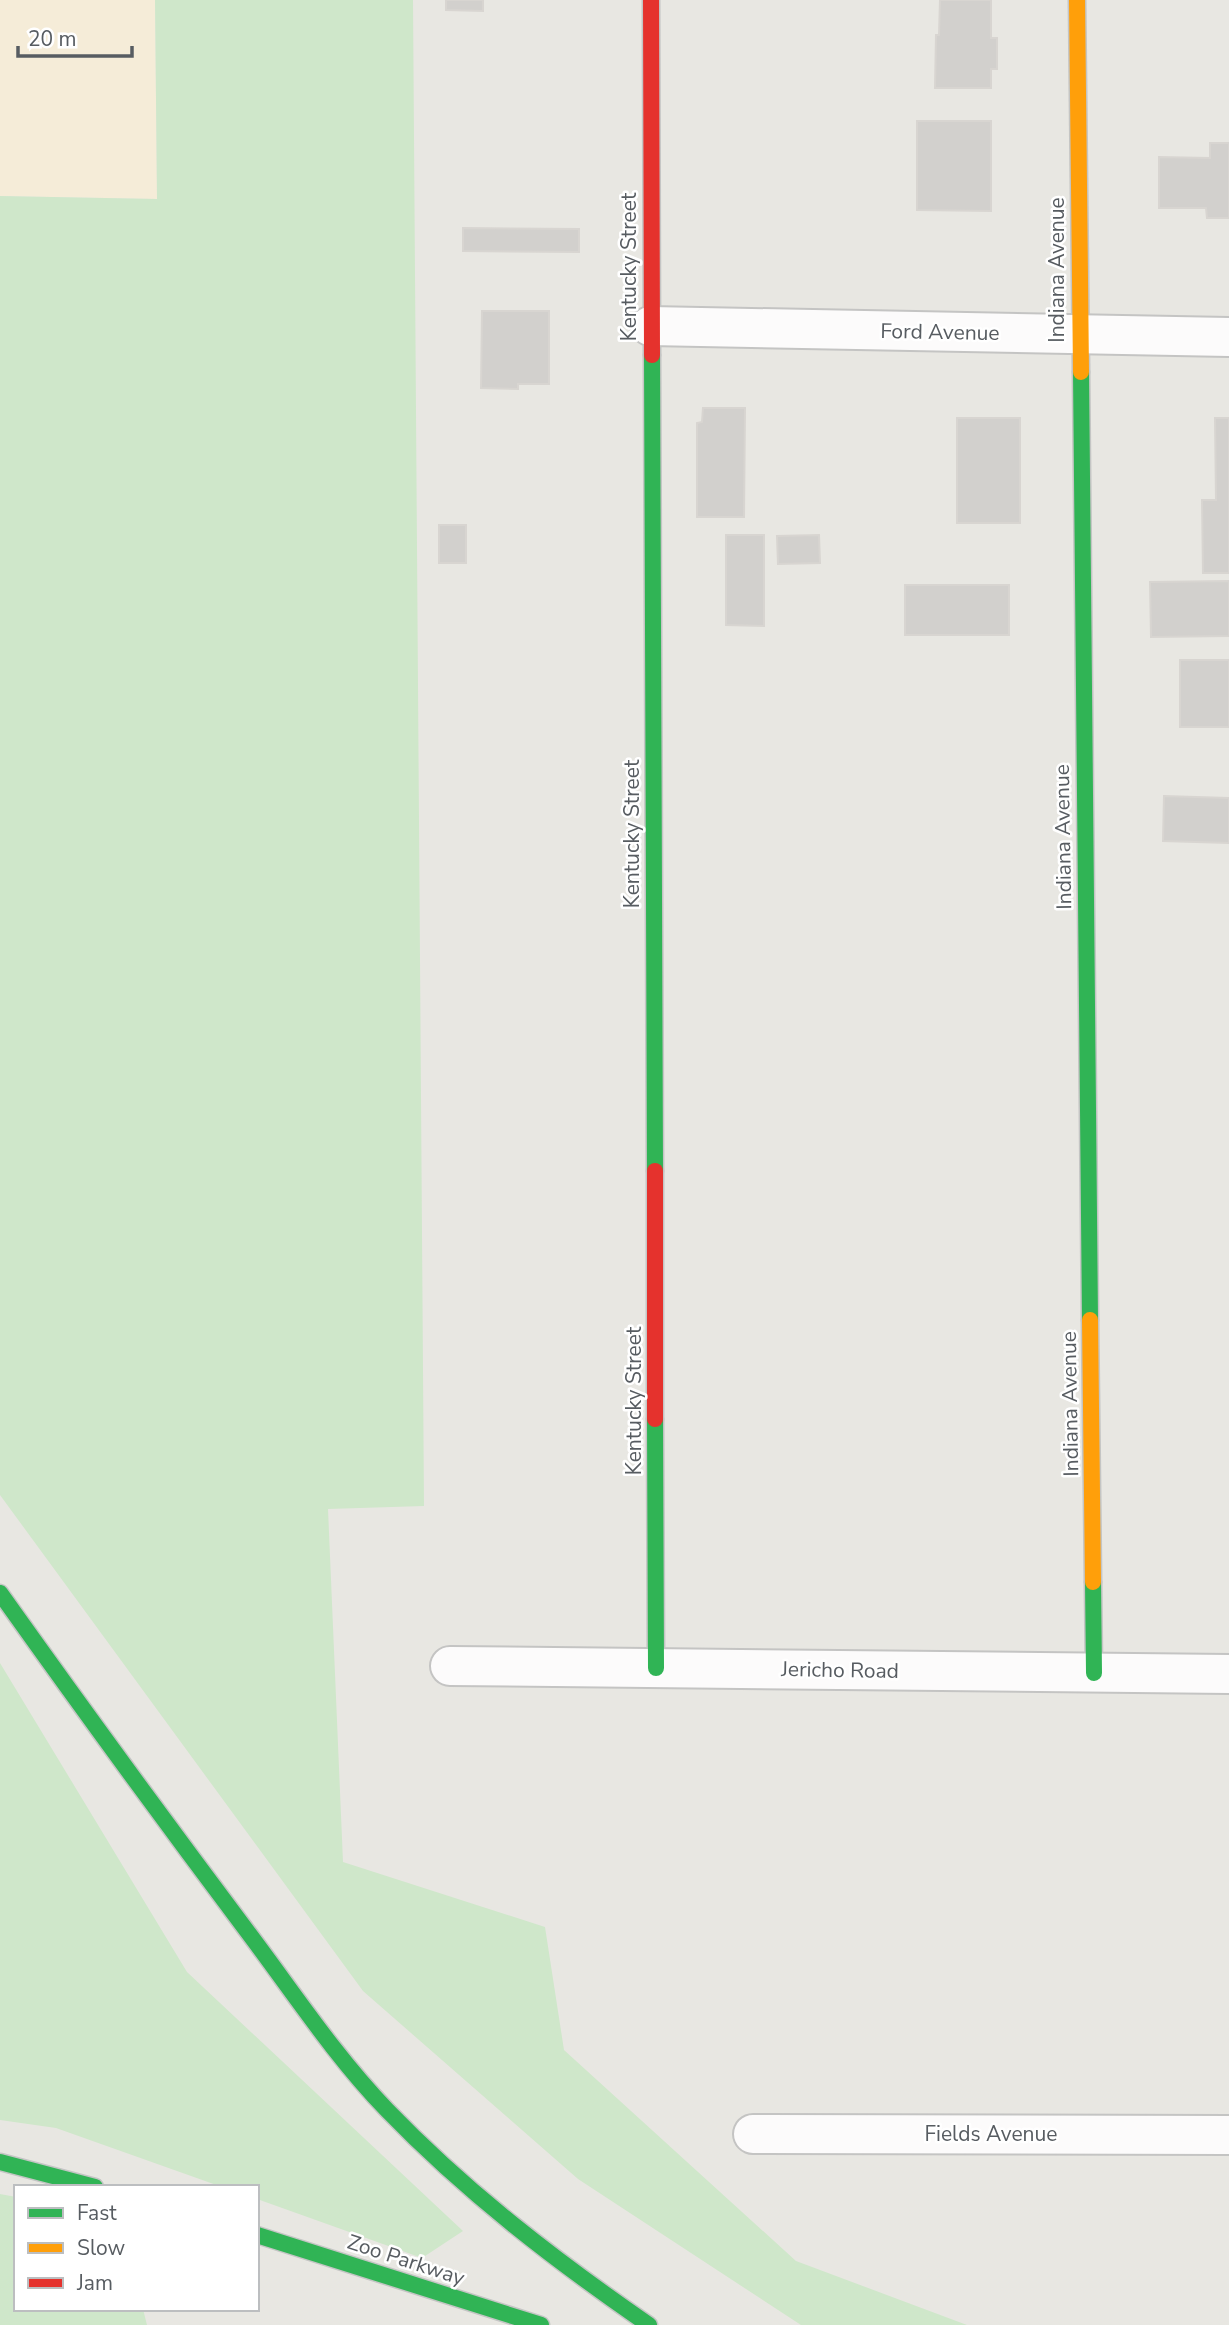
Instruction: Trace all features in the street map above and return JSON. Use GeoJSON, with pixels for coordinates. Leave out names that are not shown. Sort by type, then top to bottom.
{"type":"FeatureCollection","features":[{"type":"Feature","properties":{"kind":"main road","name":"Kentucky Street"},"geometry":{"type":"LineString","coordinates":[[651,0],[656,1668]]}},
{"type":"Feature","properties":{"kind":"main road","name":"Indiana Avenue"},"geometry":{"type":"LineString","coordinates":[[1077,0],[1094,1673]]}},
{"type":"Feature","properties":{"kind":"main road"},"geometry":{"type":"LineString","coordinates":[[0,1592],[129,1775],[355,2075],[425,2146],[497,2210],[587,2284],[649,2325]]}},
{"type":"Feature","properties":{"kind":"main road"},"geometry":{"type":"LineString","coordinates":[[0,2162],[87,2185]]}},
{"type":"Feature","properties":{"kind":"main road","name":"Zoo Parkway"},"geometry":{"type":"LineString","coordinates":[[259,2236],[541,2325]]}},
{"type":"Feature","properties":{"kind":"street","name":"Ford Avenue"},"geometry":{"type":"LineString","coordinates":[[650,326],[1229,337]]}},
{"type":"Feature","properties":{"kind":"street","name":"Jericho Road"},"geometry":{"type":"LineString","coordinates":[[450,1666],[1229,1674]]}},
{"type":"Feature","properties":{"kind":"street","name":"Fields Avenue"},"geometry":{"type":"LineString","coordinates":[[753,2134],[1229,2134]]}},
{"type":"Feature","properties":{"kind":"shaded area"},"geometry":{"type":"Polygon","coordinates":[[[0,0],[155,0],[157,199],[0,196],[0,0]]]}},
{"type":"Feature","properties":{"kind":"green space"},"geometry":{"type":"Polygon","coordinates":[[[155,0],[413,0],[424,1506],[328,1509],[343,1862],[545,1927],[564,2050],[796,2261],[967,2325],[801,2325],[578,2179],[363,1991],[0,1495],[0,196],[157,199],[155,0]]]}},
{"type":"Feature","properties":{"kind":"green space"},"geometry":{"type":"Polygon","coordinates":[[[0,1663],[187,1972],[463,2231],[422,2258],[259,2200],[259,2185],[216,2185],[56,2128],[0,2120],[0,1663]]]}},
{"type":"Feature","properties":{"kind":"green space"},"geometry":{"type":"Polygon","coordinates":[[[0,2194],[14,2197],[14,2311],[144,2311],[147,2325],[0,2325],[0,2194]]]}},
{"type":"Feature","properties":{"kind":"building"},"geometry":{"type":"Polygon","coordinates":[[[446,0],[483,0],[483,11],[446,10],[446,0]]]}},
{"type":"Feature","properties":{"kind":"building"},"geometry":{"type":"Polygon","coordinates":[[[940,0],[991,0],[991,38],[997,38],[997,69],[991,69],[991,88],[935,88],[940,0]]]}},
{"type":"Feature","properties":{"kind":"building"},"geometry":{"type":"Polygon","coordinates":[[[917,121],[991,121],[991,211],[917,210],[917,121]]]}},
{"type":"Feature","properties":{"kind":"building"},"geometry":{"type":"Polygon","coordinates":[[[1210,143],[1229,143],[1229,218],[1207,218],[1206,208],[1159,208],[1159,157],[1210,158],[1210,143]]]}},
{"type":"Feature","properties":{"kind":"building"},"geometry":{"type":"Polygon","coordinates":[[[463,228],[579,229],[579,252],[463,251],[463,228]]]}},
{"type":"Feature","properties":{"kind":"building"},"geometry":{"type":"Polygon","coordinates":[[[482,311],[549,311],[549,384],[518,384],[518,389],[481,388],[482,311]]]}},
{"type":"Feature","properties":{"kind":"building"},"geometry":{"type":"Polygon","coordinates":[[[703,408],[745,408],[744,517],[697,517],[697,423],[702,422],[703,408]]]}},
{"type":"Feature","properties":{"kind":"building"},"geometry":{"type":"Polygon","coordinates":[[[957,418],[1020,418],[1020,523],[957,523],[957,418]]]}},
{"type":"Feature","properties":{"kind":"building"},"geometry":{"type":"Polygon","coordinates":[[[1215,418],[1229,418],[1229,573],[1203,573],[1202,500],[1216,500],[1215,418]]]}},
{"type":"Feature","properties":{"kind":"building"},"geometry":{"type":"Polygon","coordinates":[[[439,525],[466,525],[466,563],[439,563],[439,525]]]}},
{"type":"Feature","properties":{"kind":"building"},"geometry":{"type":"Polygon","coordinates":[[[726,535],[764,535],[764,626],[726,625],[726,535]]]}},
{"type":"Feature","properties":{"kind":"building"},"geometry":{"type":"Polygon","coordinates":[[[819,535],[820,563],[778,564],[777,536],[819,535]]]}},
{"type":"Feature","properties":{"kind":"building"},"geometry":{"type":"Polygon","coordinates":[[[1229,581],[1229,636],[1151,637],[1150,582],[1229,581]]]}},
{"type":"Feature","properties":{"kind":"building"},"geometry":{"type":"Polygon","coordinates":[[[905,585],[1009,585],[1009,635],[905,635],[905,585]]]}},
{"type":"Feature","properties":{"kind":"building"},"geometry":{"type":"Polygon","coordinates":[[[1180,660],[1229,660],[1229,727],[1180,727],[1180,660]]]}},
{"type":"Feature","properties":{"kind":"building"},"geometry":{"type":"Polygon","coordinates":[[[1164,796],[1229,798],[1229,843],[1163,841],[1164,796]]]}},
{"type":"Feature","properties":{"kind":"traffic: fast"},"geometry":{"type":"LineString","coordinates":[[652,355],[655,1171]]}},
{"type":"Feature","properties":{"kind":"traffic: fast"},"geometry":{"type":"LineString","coordinates":[[1081,372],[1090,1320]]}},
{"type":"Feature","properties":{"kind":"traffic: fast"},"geometry":{"type":"LineString","coordinates":[[655,1419],[656,1668]]}},
{"type":"Feature","properties":{"kind":"traffic: fast"},"geometry":{"type":"LineString","coordinates":[[1093,1582],[1094,1673]]}},
{"type":"Feature","properties":{"kind":"traffic: fast"},"geometry":{"type":"LineString","coordinates":[[0,1593],[314,2023],[368,2089],[417,2140],[480,2197],[580,2276],[649,2325]]}},
{"type":"Feature","properties":{"kind":"traffic: fast"},"geometry":{"type":"LineString","coordinates":[[0,2162],[87,2185]]}},
{"type":"Feature","properties":{"kind":"traffic: fast"},"geometry":{"type":"LineString","coordinates":[[259,2236],[541,2325]]}},
{"type":"Feature","properties":{"kind":"traffic: slow"},"geometry":{"type":"LineString","coordinates":[[1077,0],[1081,372]]}},
{"type":"Feature","properties":{"kind":"traffic: slow"},"geometry":{"type":"LineString","coordinates":[[1090,1320],[1093,1582]]}},
{"type":"Feature","properties":{"kind":"traffic: jam"},"geometry":{"type":"LineString","coordinates":[[651,0],[652,355]]}},
{"type":"Feature","properties":{"kind":"traffic: jam"},"geometry":{"type":"LineString","coordinates":[[655,1171],[655,1419]]}}]}
